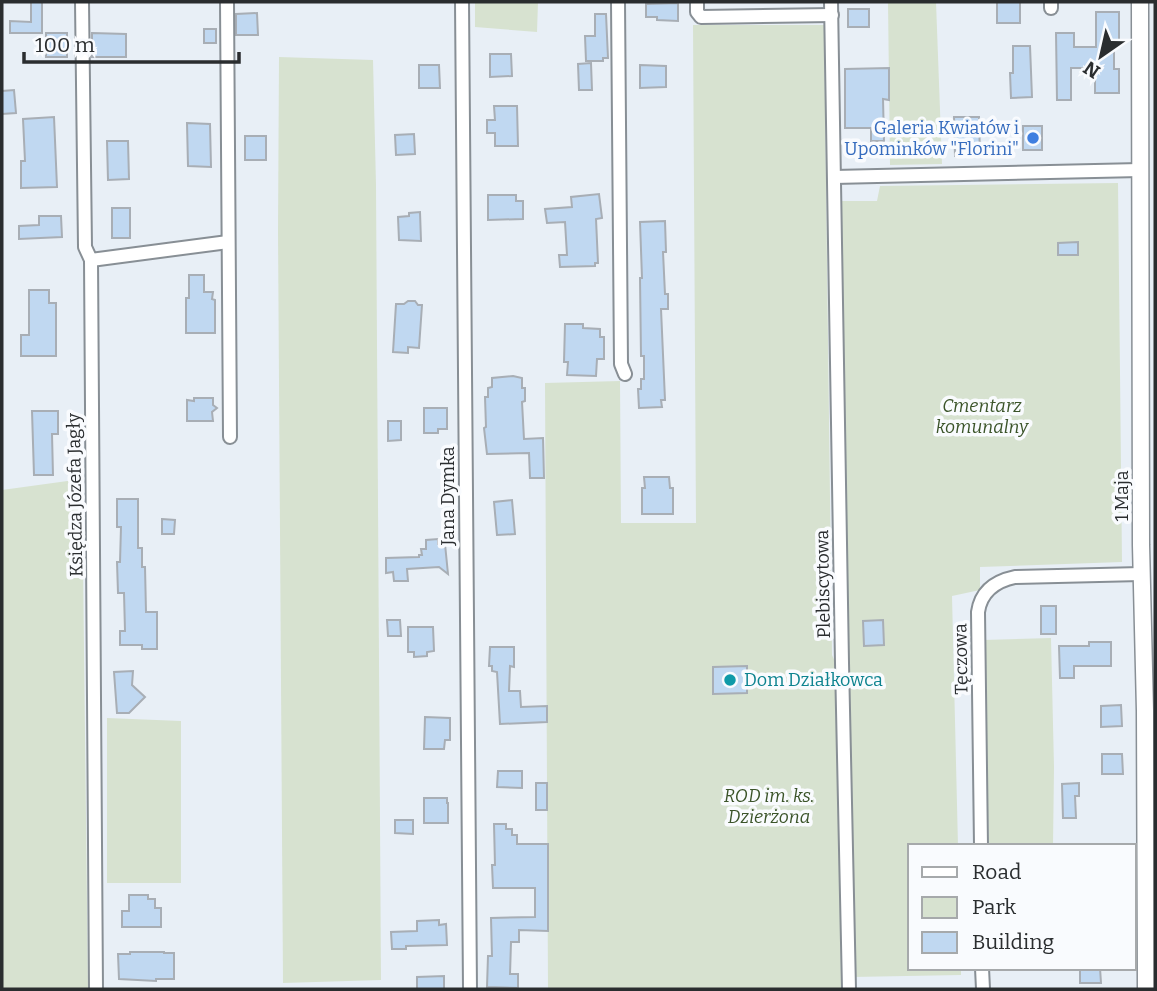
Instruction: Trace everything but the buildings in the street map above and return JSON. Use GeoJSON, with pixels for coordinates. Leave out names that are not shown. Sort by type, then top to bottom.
{"type":"FeatureCollection","features":[{"type":"Feature","properties":{"kind":"street","name":"Księdza Józefa Jagły"},"geometry":{"type":"LineString","coordinates":[[82,2],[85,247],[91,260],[96,989]]}},
{"type":"Feature","properties":{"kind":"street"},"geometry":{"type":"LineString","coordinates":[[227,2],[230,437]]}},
{"type":"Feature","properties":{"kind":"street","name":"Jana Dymka"},"geometry":{"type":"LineString","coordinates":[[462,2],[470,989]]}},
{"type":"Feature","properties":{"kind":"street"},"geometry":{"type":"LineString","coordinates":[[618,2],[621,364],[625,374]]}},
{"type":"Feature","properties":{"kind":"street"},"geometry":{"type":"LineString","coordinates":[[697,2],[697,12],[701,17],[832,15]]}},
{"type":"Feature","properties":{"kind":"street","name":"Plebiscytowa"},"geometry":{"type":"LineString","coordinates":[[831,2],[849,989]]}},
{"type":"Feature","properties":{"kind":"street","name":"1 Maja"},"geometry":{"type":"LineString","coordinates":[[1140,2],[1141,574],[1148,612],[1145,711],[1146,989]]}},
{"type":"Feature","properties":{"kind":"street"},"geometry":{"type":"LineString","coordinates":[[834,177],[1140,170]]}},
{"type":"Feature","properties":{"kind":"street"},"geometry":{"type":"LineString","coordinates":[[91,260],[228,242]]}},
{"type":"Feature","properties":{"kind":"street","name":"Tęczowa"},"geometry":{"type":"LineString","coordinates":[[981,844],[978,612],[982,598],[998,583],[1015,577],[1141,574]]}},
{"type":"Feature","properties":{"kind":"street"},"geometry":{"type":"LineString","coordinates":[[982,970],[982,989]]}},
{"type":"Feature","properties":{"kind":"green space"},"geometry":{"type":"Polygon","coordinates":[[[475,2],[538,2],[537,32],[475,27],[475,2]]]}},
{"type":"Feature","properties":{"kind":"green space"},"geometry":{"type":"Polygon","coordinates":[[[888,2],[936,2],[942,164],[890,165],[888,2]]]}},
{"type":"Feature","properties":{"kind":"green space","name":"ROD im. ks. Dzierżona"},"geometry":{"type":"Polygon","coordinates":[[[693,25],[824,25],[832,655],[839,671],[841,989],[548,989],[545,383],[620,381],[621,523],[696,523],[693,25]]]}},
{"type":"Feature","properties":{"kind":"green space"},"geometry":{"type":"Polygon","coordinates":[[[279,57],[373,60],[381,980],[283,983],[279,57]]]}},
{"type":"Feature","properties":{"kind":"green space","name":"Cmentarz komunalny"},"geometry":{"type":"Polygon","coordinates":[[[1118,183],[1122,562],[980,567],[980,590],[952,596],[958,844],[908,844],[908,970],[961,970],[961,975],[852,977],[841,201],[877,201],[880,186],[1118,183]]]}},
{"type":"Feature","properties":{"kind":"green space"},"geometry":{"type":"Polygon","coordinates":[[[82,479],[88,989],[2,989],[2,490],[82,479]]]}},
{"type":"Feature","properties":{"kind":"green space"},"geometry":{"type":"Polygon","coordinates":[[[1051,638],[1053,844],[989,844],[983,640],[1051,638]]]}},
{"type":"Feature","properties":{"kind":"green space"},"geometry":{"type":"Polygon","coordinates":[[[107,718],[181,721],[181,883],[107,883],[107,718]]]}},
{"type":"Feature","properties":{"kind":"place","name":"Galeria Kwiatów i Upominków \"Florini\""},"geometry":{"type":"Point","coordinates":[1033,138]}},
{"type":"Feature","properties":{"kind":"place","name":"Dom Działkowca"},"geometry":{"type":"Point","coordinates":[730,680]}}]}
